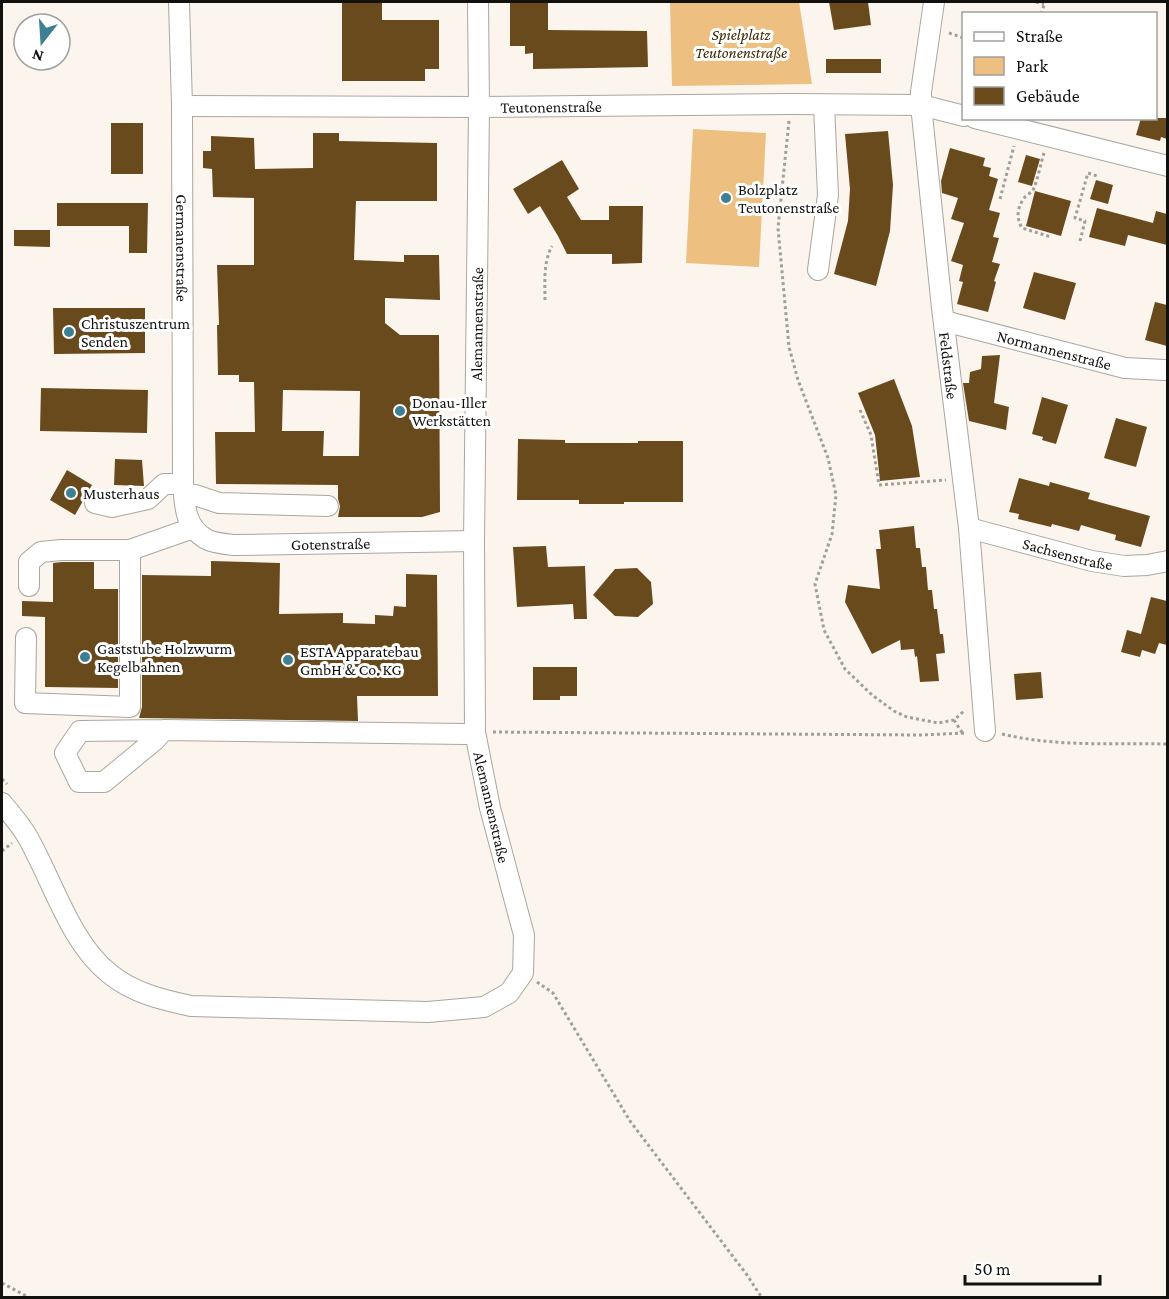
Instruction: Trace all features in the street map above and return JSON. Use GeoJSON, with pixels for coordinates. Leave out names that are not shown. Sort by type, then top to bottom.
{"type":"FeatureCollection","features":[{"type":"Feature","properties":{"kind":"street","name":"Germanenstraße"},"geometry":{"type":"LineString","coordinates":[[179,2],[182,106],[184,489],[186,514],[193,528]]}},
{"type":"Feature","properties":{"kind":"street","name":"Alemannenstraße"},"geometry":{"type":"LineString","coordinates":[[478,2],[475,732],[490,808],[524,935],[523,973]]}},
{"type":"Feature","properties":{"kind":"street","name":"Feldstraße"},"geometry":{"type":"LineString","coordinates":[[934,2],[921,105],[969,528],[985,731]]}},
{"type":"Feature","properties":{"kind":"street"},"geometry":{"type":"LineString","coordinates":[[818,270],[828,195],[824,105]]}},
{"type":"Feature","properties":{"kind":"street","name":"Teutonenstraße"},"geometry":{"type":"LineString","coordinates":[[182,106],[921,105]]}},
{"type":"Feature","properties":{"kind":"street"},"geometry":{"type":"LineString","coordinates":[[921,105],[962,116]]}},
{"type":"Feature","properties":{"kind":"street"},"geometry":{"type":"LineString","coordinates":[[983,120],[1167,166]]}},
{"type":"Feature","properties":{"kind":"street","name":"Normannenstraße"},"geometry":{"type":"LineString","coordinates":[[944,321],[1125,368],[1165,370]]}},
{"type":"Feature","properties":{"kind":"street"},"geometry":{"type":"LineString","coordinates":[[95,502],[112,507],[148,499],[164,484],[184,489],[219,503],[328,506]]}},
{"type":"Feature","properties":{"kind":"street"},"geometry":{"type":"LineString","coordinates":[[29,586],[29,562],[41,552],[130,550],[193,528]]}},
{"type":"Feature","properties":{"kind":"street","name":"Gotenstraße"},"geometry":{"type":"LineString","coordinates":[[193,528],[206,539],[234,545],[474,541]]}},
{"type":"Feature","properties":{"kind":"street","name":"Sachsenstraße"},"geometry":{"type":"LineString","coordinates":[[969,528],[1102,563],[1124,566],[1167,561]]}},
{"type":"Feature","properties":{"kind":"street"},"geometry":{"type":"LineString","coordinates":[[26,638],[25,703],[130,707],[130,550]]}},
{"type":"Feature","properties":{"kind":"street"},"geometry":{"type":"LineString","coordinates":[[164,730],[104,782],[79,782],[65,753],[80,731],[164,730],[465,734],[475,732]]}},
{"type":"Feature","properties":{"kind":"street"},"geometry":{"type":"LineString","coordinates":[[2,803],[26,834],[73,928],[91,956],[110,975],[133,988],[162,999],[191,1006],[428,1012],[484,1007],[509,993],[523,973]]}},
{"type":"Feature","properties":{"kind":"path"},"geometry":{"type":"LineString","coordinates":[[1036,2],[1044,3]]}},
{"type":"Feature","properties":{"kind":"path"},"geometry":{"type":"LineString","coordinates":[[791,104],[778,228],[789,346],[798,380],[828,458],[837,495],[831,534],[815,584],[824,630],[845,669],[894,711],[907,717],[938,723],[954,720],[964,712],[967,706]]}},
{"type":"Feature","properties":{"kind":"path"},"geometry":{"type":"LineString","coordinates":[[1000,199],[1018,129]]}},
{"type":"Feature","properties":{"kind":"path"},"geometry":{"type":"LineString","coordinates":[[1049,137],[1033,190],[1020,204],[1017,214],[1022,228],[1051,237]]}},
{"type":"Feature","properties":{"kind":"path"},"geometry":{"type":"LineString","coordinates":[[1080,241],[1085,221],[1076,218],[1088,173],[1097,176]]}},
{"type":"Feature","properties":{"kind":"path"},"geometry":{"type":"LineString","coordinates":[[545,300],[545,270],[547,256],[552,246]]}},
{"type":"Feature","properties":{"kind":"path"},"geometry":{"type":"LineString","coordinates":[[860,410],[871,435],[879,485],[963,478]]}},
{"type":"Feature","properties":{"kind":"path"},"geometry":{"type":"LineString","coordinates":[[954,720],[963,734]]}},
{"type":"Feature","properties":{"kind":"path"},"geometry":{"type":"LineString","coordinates":[[475,732],[908,735],[963,734],[985,731],[1057,743],[1167,744]]}},
{"type":"Feature","properties":{"kind":"path"},"geometry":{"type":"LineString","coordinates":[[523,973],[553,993],[630,1121],[762,1298]]}},
{"type":"Feature","properties":{"kind":"path"},"geometry":{"type":"LineString","coordinates":[[2,1283],[30,1298]]}},
{"type":"Feature","properties":{"kind":"green space","name":"Spielplatz Teutonenstraße"},"geometry":{"type":"Polygon","coordinates":[[[670,2],[799,2],[812,84],[672,86],[670,2]]]}},
{"type":"Feature","properties":{"kind":"green space","name":"Bolzplatz Teutonenstraße"},"geometry":{"type":"Polygon","coordinates":[[[693,129],[766,133],[759,267],[686,263],[693,129]]]}},
{"type":"Feature","properties":{"kind":"building"},"geometry":{"type":"Polygon","coordinates":[[[342,2],[382,2],[382,20],[439,20],[439,69],[425,69],[425,81],[342,81],[342,2]]]}},
{"type":"Feature","properties":{"kind":"building"},"geometry":{"type":"Polygon","coordinates":[[[510,2],[548,2],[548,30],[647,31],[648,67],[533,69],[533,53],[525,54],[525,46],[510,46],[510,2]]]}},
{"type":"Feature","properties":{"kind":"building"},"geometry":{"type":"Polygon","coordinates":[[[829,2],[868,2],[871,25],[834,30],[829,2]]]}},
{"type":"Feature","properties":{"kind":"building"},"geometry":{"type":"Polygon","coordinates":[[[826,59],[881,59],[881,73],[826,73],[826,59]]]}},
{"type":"Feature","properties":{"kind":"building"},"geometry":{"type":"Polygon","coordinates":[[[1167,118],[1167,139],[1161,137],[1160,141],[1136,135],[1140,120],[1167,118]]]}},
{"type":"Feature","properties":{"kind":"building"},"geometry":{"type":"Polygon","coordinates":[[[111,123],[143,123],[143,174],[111,174],[111,123]]]}},
{"type":"Feature","properties":{"kind":"building"},"geometry":{"type":"Polygon","coordinates":[[[888,131],[893,185],[890,231],[876,286],[834,274],[848,221],[850,189],[845,134],[888,131]]]}},
{"type":"Feature","properties":{"kind":"building"},"geometry":{"type":"Polygon","coordinates":[[[313,133],[339,133],[339,141],[437,143],[437,201],[356,201],[354,260],[404,262],[404,255],[439,255],[440,300],[385,298],[385,323],[400,335],[439,335],[440,512],[422,517],[338,517],[340,506],[338,485],[216,484],[215,432],[255,432],[254,382],[239,382],[239,375],[218,375],[217,325],[219,325],[217,265],[254,265],[254,198],[213,197],[212,169],[203,168],[203,151],[211,151],[211,136],[254,138],[255,169],[313,168],[313,133]],[[283,390],[282,431],[324,431],[323,456],[359,456],[360,391],[283,390]]]}},
{"type":"Feature","properties":{"kind":"building"},"geometry":{"type":"Polygon","coordinates":[[[950,148],[985,158],[983,166],[991,168],[989,176],[998,179],[989,210],[1000,213],[993,237],[999,238],[992,262],[1000,264],[988,312],[957,304],[963,282],[959,281],[963,265],[951,261],[964,223],[951,219],[958,198],[942,193],[941,181],[950,148]]]}},
{"type":"Feature","properties":{"kind":"building"},"geometry":{"type":"Polygon","coordinates":[[[1026,155],[1040,159],[1032,186],[1018,182],[1026,155]]]}},
{"type":"Feature","properties":{"kind":"building"},"geometry":{"type":"Polygon","coordinates":[[[562,160],[579,189],[567,197],[581,220],[609,220],[609,206],[643,206],[642,263],[612,264],[612,254],[567,254],[540,206],[528,214],[513,189],[562,160]]]}},
{"type":"Feature","properties":{"kind":"building"},"geometry":{"type":"Polygon","coordinates":[[[1096,180],[1113,185],[1108,204],[1090,199],[1096,180]]]}},
{"type":"Feature","properties":{"kind":"building"},"geometry":{"type":"Polygon","coordinates":[[[1035,191],[1071,201],[1061,236],[1026,226],[1035,191]]]}},
{"type":"Feature","properties":{"kind":"building"},"geometry":{"type":"Polygon","coordinates":[[[57,203],[148,203],[147,253],[129,253],[129,226],[57,226],[57,203]]]}},
{"type":"Feature","properties":{"kind":"building"},"geometry":{"type":"Polygon","coordinates":[[[1097,208],[1153,223],[1156,211],[1167,214],[1167,245],[1128,235],[1125,246],[1089,237],[1097,208]]]}},
{"type":"Feature","properties":{"kind":"building"},"geometry":{"type":"Polygon","coordinates":[[[14,230],[50,230],[50,247],[14,246],[14,230]]]}},
{"type":"Feature","properties":{"kind":"building"},"geometry":{"type":"Polygon","coordinates":[[[1034,272],[1076,283],[1065,320],[1023,308],[1034,272]]]}},
{"type":"Feature","properties":{"kind":"building"},"geometry":{"type":"Polygon","coordinates":[[[1155,302],[1167,305],[1167,346],[1145,340],[1155,302]]]}},
{"type":"Feature","properties":{"kind":"building"},"geometry":{"type":"Polygon","coordinates":[[[53,308],[145,308],[145,353],[54,354],[53,308]]]}},
{"type":"Feature","properties":{"kind":"building"},"geometry":{"type":"Polygon","coordinates":[[[1000,355],[994,403],[1009,407],[1006,430],[969,421],[963,383],[969,383],[970,372],[981,369],[982,356],[1000,355]]]}},
{"type":"Feature","properties":{"kind":"building"},"geometry":{"type":"Polygon","coordinates":[[[894,379],[912,426],[920,477],[880,481],[875,435],[858,393],[894,379]]]}},
{"type":"Feature","properties":{"kind":"building"},"geometry":{"type":"Polygon","coordinates":[[[41,388],[148,390],[147,433],[40,431],[41,388]]]}},
{"type":"Feature","properties":{"kind":"building"},"geometry":{"type":"Polygon","coordinates":[[[1042,397],[1068,405],[1056,444],[1032,434],[1042,397]]]}},
{"type":"Feature","properties":{"kind":"building"},"geometry":{"type":"Polygon","coordinates":[[[1116,418],[1147,427],[1136,467],[1104,458],[1116,418]]]}},
{"type":"Feature","properties":{"kind":"building"},"geometry":{"type":"Polygon","coordinates":[[[518,439],[565,440],[565,443],[683,441],[683,502],[579,504],[579,500],[517,500],[518,439]]]}},
{"type":"Feature","properties":{"kind":"building"},"geometry":{"type":"Polygon","coordinates":[[[115,459],[142,460],[144,486],[114,485],[115,459]]]}},
{"type":"Feature","properties":{"kind":"building","name":"Musterhaus"},"geometry":{"type":"Polygon","coordinates":[[[67,470],[92,485],[75,515],[50,500],[67,470]]]}},
{"type":"Feature","properties":{"kind":"building"},"geometry":{"type":"Polygon","coordinates":[[[1019,478],[1049,486],[1050,482],[1090,493],[1088,499],[1150,516],[1141,547],[1115,540],[1116,535],[1081,525],[1079,531],[1018,519],[1019,514],[1009,512],[1019,478]]]}},
{"type":"Feature","properties":{"kind":"building"},"geometry":{"type":"Polygon","coordinates":[[[914,526],[916,548],[920,548],[922,567],[926,567],[928,590],[932,590],[940,634],[943,634],[945,653],[936,654],[939,681],[920,682],[914,649],[901,650],[900,640],[872,654],[845,602],[848,585],[880,589],[876,549],[881,549],[879,530],[914,526]]]}},
{"type":"Feature","properties":{"kind":"building"},"geometry":{"type":"Polygon","coordinates":[[[546,546],[548,567],[585,566],[587,619],[574,619],[573,604],[517,607],[513,547],[546,546]]]}},
{"type":"Feature","properties":{"kind":"building","name":"ESTA Apparatebau GmbH & Co. KG"},"geometry":{"type":"Polygon","coordinates":[[[211,561],[280,563],[279,614],[343,613],[343,623],[375,624],[375,615],[393,616],[394,606],[406,607],[406,574],[437,575],[438,696],[357,696],[358,721],[139,718],[142,707],[142,575],[211,576],[211,561]]]}},
{"type":"Feature","properties":{"kind":"building"},"geometry":{"type":"Polygon","coordinates":[[[94,562],[94,589],[118,589],[118,688],[45,687],[45,617],[22,616],[22,601],[53,602],[53,563],[94,562]]]}},
{"type":"Feature","properties":{"kind":"building"},"geometry":{"type":"Polygon","coordinates":[[[637,568],[651,582],[653,604],[638,617],[615,616],[593,595],[615,569],[637,568]]]}},
{"type":"Feature","properties":{"kind":"building"},"geometry":{"type":"Polygon","coordinates":[[[1151,597],[1167,601],[1167,645],[1159,643],[1155,654],[1142,650],[1140,657],[1121,652],[1127,630],[1141,634],[1151,597]]]}},
{"type":"Feature","properties":{"kind":"building"},"geometry":{"type":"Polygon","coordinates":[[[533,667],[577,667],[577,696],[560,696],[560,700],[533,700],[533,667]]]}},
{"type":"Feature","properties":{"kind":"building"},"geometry":{"type":"Polygon","coordinates":[[[1041,672],[1043,698],[1016,700],[1014,674],[1041,672]]]}},
{"type":"Feature","properties":{"kind":"place","name":"Bolzplatz Teutonenstraße"},"geometry":{"type":"Point","coordinates":[726,198]}},
{"type":"Feature","properties":{"kind":"place","name":"Christuszentrum Senden"},"geometry":{"type":"Point","coordinates":[69,332]}},
{"type":"Feature","properties":{"kind":"place","name":"Donau-Iller Werkstätten"},"geometry":{"type":"Point","coordinates":[400,411]}},
{"type":"Feature","properties":{"kind":"place","name":"Musterhaus"},"geometry":{"type":"Point","coordinates":[71,493]}},
{"type":"Feature","properties":{"kind":"place","name":"Gaststube Holzwurm Kegelbahnen"},"geometry":{"type":"Point","coordinates":[85,657]}},
{"type":"Feature","properties":{"kind":"place","name":"ESTA Apparatebau GmbH & Co. KG"},"geometry":{"type":"Point","coordinates":[288,660]}}]}
